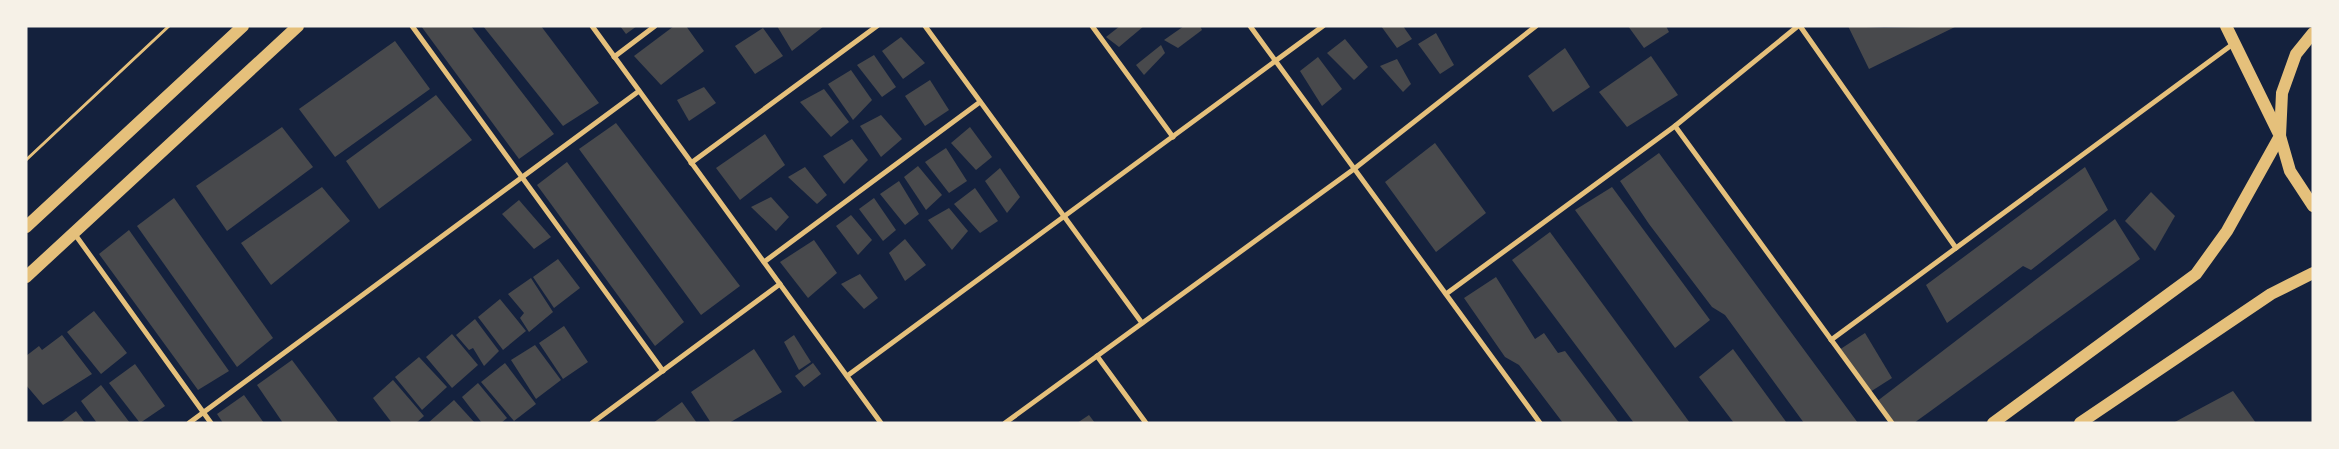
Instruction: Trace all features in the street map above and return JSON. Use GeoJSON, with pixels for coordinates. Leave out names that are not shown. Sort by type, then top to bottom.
{"type":"FeatureCollection","features":[{"type":"Feature","properties":{"kind":"main road"},"geometry":{"type":"LineString","coordinates":[[26,226],[243,26]]}},
{"type":"Feature","properties":{"kind":"main road"},"geometry":{"type":"LineString","coordinates":[[26,277],[298,26]]}},
{"type":"Feature","properties":{"kind":"main road"},"geometry":{"type":"LineString","coordinates":[[2226,26],[2280,136],[2290,171],[2313,206]]}},
{"type":"Feature","properties":{"kind":"main road"},"geometry":{"type":"LineString","coordinates":[[1993,423],[2196,274],[2227,231],[2280,136],[2282,93],[2296,54],[2313,33]]}},
{"type":"Feature","properties":{"kind":"main road"},"geometry":{"type":"LineString","coordinates":[[2080,423],[2271,294],[2313,273]]}},
{"type":"Feature","properties":{"kind":"street"},"geometry":{"type":"LineString","coordinates":[[412,26],[663,371]]}},
{"type":"Feature","properties":{"kind":"street"},"geometry":{"type":"LineString","coordinates":[[592,26],[882,423]]}},
{"type":"Feature","properties":{"kind":"street"},"geometry":{"type":"LineString","coordinates":[[614,57],[656,26]]}},
{"type":"Feature","properties":{"kind":"street"},"geometry":{"type":"LineString","coordinates":[[692,163],[877,26]]}},
{"type":"Feature","properties":{"kind":"street"},"geometry":{"type":"LineString","coordinates":[[925,26],[1142,323]]}},
{"type":"Feature","properties":{"kind":"street"},"geometry":{"type":"LineString","coordinates":[[1092,26],[1173,137]]}},
{"type":"Feature","properties":{"kind":"street"},"geometry":{"type":"LineString","coordinates":[[1250,26],[1540,423]]}},
{"type":"Feature","properties":{"kind":"street"},"geometry":{"type":"LineString","coordinates":[[847,376],[1323,26]]}},
{"type":"Feature","properties":{"kind":"street"},"geometry":{"type":"LineString","coordinates":[[1005,423],[1354,169],[1536,26]]}},
{"type":"Feature","properties":{"kind":"street"},"geometry":{"type":"LineString","coordinates":[[1446,294],[1675,126],[1799,26],[1956,248]]}},
{"type":"Feature","properties":{"kind":"street"},"geometry":{"type":"LineString","coordinates":[[1831,340],[2235,43]]}},
{"type":"Feature","properties":{"kind":"street"},"geometry":{"type":"LineString","coordinates":[[189,423],[639,91]]}},
{"type":"Feature","properties":{"kind":"street"},"geometry":{"type":"LineString","coordinates":[[764,262],[980,102]]}},
{"type":"Feature","properties":{"kind":"street"},"geometry":{"type":"LineString","coordinates":[[1675,126],[1892,423]]}},
{"type":"Feature","properties":{"kind":"street"},"geometry":{"type":"LineString","coordinates":[[74,233],[211,423]]}},
{"type":"Feature","properties":{"kind":"street"},"geometry":{"type":"LineString","coordinates":[[593,422],[780,284]]}},
{"type":"Feature","properties":{"kind":"street"},"geometry":{"type":"LineString","coordinates":[[1097,356],[1146,423]]}},
{"type":"Feature","properties":{"kind":"path"},"geometry":{"type":"LineString","coordinates":[[26,160],[169,26]]}},
{"type":"Feature","properties":{"kind":"building"},"geometry":{"type":"Polygon","coordinates":[[[421,26],[471,26],[554,134],[519,159],[421,26]]]}},
{"type":"Feature","properties":{"kind":"building"},"geometry":{"type":"Polygon","coordinates":[[[483,26],[541,26],[599,103],[563,126],[483,26]]]}},
{"type":"Feature","properties":{"kind":"building"},"geometry":{"type":"Polygon","coordinates":[[[620,26],[637,26],[626,34],[620,26]]]}},
{"type":"Feature","properties":{"kind":"building"},"geometry":{"type":"Polygon","coordinates":[[[674,26],[686,26],[704,51],[661,85],[634,56],[674,26]]]}},
{"type":"Feature","properties":{"kind":"building"},"geometry":{"type":"Polygon","coordinates":[[[777,26],[824,26],[792,51],[777,26]]]}},
{"type":"Feature","properties":{"kind":"building"},"geometry":{"type":"Polygon","coordinates":[[[1120,26],[1144,26],[1119,47],[1106,37],[1120,26]]]}},
{"type":"Feature","properties":{"kind":"building"},"geometry":{"type":"Polygon","coordinates":[[[1184,26],[1200,26],[1202,30],[1178,48],[1164,40],[1184,26]]]}},
{"type":"Feature","properties":{"kind":"building"},"geometry":{"type":"Polygon","coordinates":[[[1381,26],[1403,26],[1412,39],[1397,48],[1381,26]]]}},
{"type":"Feature","properties":{"kind":"building"},"geometry":{"type":"Polygon","coordinates":[[[1628,26],[1666,26],[1669,32],[1644,48],[1628,26]]]}},
{"type":"Feature","properties":{"kind":"building"},"geometry":{"type":"Polygon","coordinates":[[[1848,26],[1884,28],[1957,26],[1869,69],[1848,26]]]}},
{"type":"Feature","properties":{"kind":"building"},"geometry":{"type":"Polygon","coordinates":[[[763,28],[783,56],[755,74],[735,46],[763,28]]]}},
{"type":"Feature","properties":{"kind":"building"},"geometry":{"type":"Polygon","coordinates":[[[1436,33],[1454,65],[1440,74],[1418,44],[1436,33]]]}},
{"type":"Feature","properties":{"kind":"building"},"geometry":{"type":"Polygon","coordinates":[[[901,37],[925,63],[903,79],[882,51],[901,37]]]}},
{"type":"Feature","properties":{"kind":"building"},"geometry":{"type":"Polygon","coordinates":[[[1345,39],[1368,67],[1354,80],[1327,53],[1345,39]]]}},
{"type":"Feature","properties":{"kind":"building"},"geometry":{"type":"Polygon","coordinates":[[[395,41],[430,89],[335,157],[299,109],[395,41]]]}},
{"type":"Feature","properties":{"kind":"building"},"geometry":{"type":"Polygon","coordinates":[[[1161,45],[1165,53],[1144,75],[1136,65],[1161,45]]]}},
{"type":"Feature","properties":{"kind":"building"},"geometry":{"type":"Polygon","coordinates":[[[1565,48],[1590,87],[1553,112],[1528,76],[1565,48]]]}},
{"type":"Feature","properties":{"kind":"building"},"geometry":{"type":"Polygon","coordinates":[[[874,55],[896,87],[882,97],[857,65],[874,55]]]}},
{"type":"Feature","properties":{"kind":"building"},"geometry":{"type":"Polygon","coordinates":[[[1651,56],[1678,95],[1627,127],[1599,92],[1651,56]]]}},
{"type":"Feature","properties":{"kind":"building"},"geometry":{"type":"Polygon","coordinates":[[[1318,57],[1342,89],[1322,106],[1300,71],[1318,57]]]}},
{"type":"Feature","properties":{"kind":"building"},"geometry":{"type":"Polygon","coordinates":[[[1397,59],[1411,84],[1403,92],[1380,66],[1397,59]]]}},
{"type":"Feature","properties":{"kind":"building"},"geometry":{"type":"Polygon","coordinates":[[[851,70],[872,100],[853,120],[828,84],[851,70]]]}},
{"type":"Feature","properties":{"kind":"building"},"geometry":{"type":"Polygon","coordinates":[[[930,80],[949,110],[925,126],[905,96],[930,80]]]}},
{"type":"Feature","properties":{"kind":"building"},"geometry":{"type":"Polygon","coordinates":[[[704,87],[716,103],[689,121],[677,100],[704,87]]]}},
{"type":"Feature","properties":{"kind":"building"},"geometry":{"type":"Polygon","coordinates":[[[824,89],[849,122],[831,137],[800,102],[824,89]]]}},
{"type":"Feature","properties":{"kind":"building"},"geometry":{"type":"Polygon","coordinates":[[[436,95],[472,140],[379,209],[346,161],[436,95]]]}},
{"type":"Feature","properties":{"kind":"building"},"geometry":{"type":"Polygon","coordinates":[[[881,115],[902,139],[881,157],[860,126],[881,115]]]}},
{"type":"Feature","properties":{"kind":"building"},"geometry":{"type":"Polygon","coordinates":[[[616,123],[740,286],[701,315],[579,149],[616,123]]]}},
{"type":"Feature","properties":{"kind":"building"},"geometry":{"type":"Polygon","coordinates":[[[282,127],[313,167],[227,231],[196,186],[282,127]]]}},
{"type":"Feature","properties":{"kind":"building"},"geometry":{"type":"Polygon","coordinates":[[[970,127],[992,157],[976,170],[951,143],[970,127]]]}},
{"type":"Feature","properties":{"kind":"building"},"geometry":{"type":"Polygon","coordinates":[[[765,134],[785,165],[740,200],[716,168],[765,134]]]}},
{"type":"Feature","properties":{"kind":"building"},"geometry":{"type":"Polygon","coordinates":[[[852,139],[868,160],[844,184],[823,156],[852,139]]]}},
{"type":"Feature","properties":{"kind":"building"},"geometry":{"type":"Polygon","coordinates":[[[1435,143],[1486,213],[1436,252],[1385,182],[1435,143]]]}},
{"type":"Feature","properties":{"kind":"building"},"geometry":{"type":"Polygon","coordinates":[[[946,148],[967,181],[949,193],[925,162],[946,148]]]}},
{"type":"Feature","properties":{"kind":"building"},"geometry":{"type":"Polygon","coordinates":[[[1659,153],[1858,423],[1804,423],[1725,315],[1712,307],[1649,224],[1620,181],[1659,153]]]}},
{"type":"Feature","properties":{"kind":"building"},"geometry":{"type":"Polygon","coordinates":[[[567,162],[684,322],[655,346],[537,185],[567,162]]]}},
{"type":"Feature","properties":{"kind":"building"},"geometry":{"type":"Polygon","coordinates":[[[918,166],[942,195],[926,210],[904,177],[918,166]]]}},
{"type":"Feature","properties":{"kind":"building"},"geometry":{"type":"Polygon","coordinates":[[[805,167],[827,195],[817,204],[788,177],[805,167]]]}},
{"type":"Feature","properties":{"kind":"building"},"geometry":{"type":"Polygon","coordinates":[[[2085,167],[2108,210],[2031,270],[2023,266],[1947,323],[1926,285],[2085,167]]]}},
{"type":"Feature","properties":{"kind":"building"},"geometry":{"type":"Polygon","coordinates":[[[1000,168],[1020,197],[1007,213],[985,181],[1000,168]]]}},
{"type":"Feature","properties":{"kind":"building"},"geometry":{"type":"Polygon","coordinates":[[[899,181],[919,214],[905,225],[880,194],[899,181]]]}},
{"type":"Feature","properties":{"kind":"building"},"geometry":{"type":"Polygon","coordinates":[[[322,187],[350,221],[271,285],[241,243],[322,187]]]}},
{"type":"Feature","properties":{"kind":"building"},"geometry":{"type":"Polygon","coordinates":[[[1612,187],[1710,320],[1675,348],[1575,210],[1612,187]]]}},
{"type":"Feature","properties":{"kind":"building"},"geometry":{"type":"Polygon","coordinates":[[[975,188],[998,221],[980,233],[954,204],[975,188]]]}},
{"type":"Feature","properties":{"kind":"building"},"geometry":{"type":"Polygon","coordinates":[[[2151,192],[2175,216],[2155,251],[2125,221],[2151,192]]]}},
{"type":"Feature","properties":{"kind":"building"},"geometry":{"type":"Polygon","coordinates":[[[771,197],[789,217],[776,231],[751,207],[771,197]]]}},
{"type":"Feature","properties":{"kind":"building"},"geometry":{"type":"Polygon","coordinates":[[[174,198],[273,338],[237,367],[137,226],[174,198]]]}},
{"type":"Feature","properties":{"kind":"building"},"geometry":{"type":"Polygon","coordinates":[[[874,198],[896,230],[883,241],[859,209],[874,198]]]}},
{"type":"Feature","properties":{"kind":"building"},"geometry":{"type":"Polygon","coordinates":[[[519,200],[551,237],[534,249],[502,214],[519,200]]]}},
{"type":"Feature","properties":{"kind":"building"},"geometry":{"type":"Polygon","coordinates":[[[949,208],[968,231],[952,250],[928,220],[949,208]]]}},
{"type":"Feature","properties":{"kind":"building"},"geometry":{"type":"Polygon","coordinates":[[[851,215],[872,240],[858,255],[836,226],[851,215]]]}},
{"type":"Feature","properties":{"kind":"building"},"geometry":{"type":"Polygon","coordinates":[[[2115,219],[2140,259],[1914,423],[1892,423],[1876,402],[2115,219]]]}},
{"type":"Feature","properties":{"kind":"building"},"geometry":{"type":"Polygon","coordinates":[[[129,230],[229,371],[198,390],[99,254],[129,230]]]}},
{"type":"Feature","properties":{"kind":"building"},"geometry":{"type":"Polygon","coordinates":[[[1550,232],[1690,423],[1634,423],[1512,260],[1550,232]]]}},
{"type":"Feature","properties":{"kind":"building"},"geometry":{"type":"Polygon","coordinates":[[[905,239],[926,265],[905,281],[889,253],[905,239]]]}},
{"type":"Feature","properties":{"kind":"building"},"geometry":{"type":"Polygon","coordinates":[[[814,240],[837,273],[808,298],[780,262],[814,240]]]}},
{"type":"Feature","properties":{"kind":"building"},"geometry":{"type":"Polygon","coordinates":[[[558,259],[580,288],[554,308],[533,277],[558,259]]]}},
{"type":"Feature","properties":{"kind":"building"},"geometry":{"type":"Polygon","coordinates":[[[860,274],[878,298],[864,309],[841,284],[860,274]]]}},
{"type":"Feature","properties":{"kind":"building"},"geometry":{"type":"Polygon","coordinates":[[[1496,277],[1535,339],[1544,333],[1558,353],[1565,351],[1619,423],[1563,423],[1519,365],[1505,357],[1464,298],[1496,277]]]}},
{"type":"Feature","properties":{"kind":"building"},"geometry":{"type":"Polygon","coordinates":[[[531,278],[553,312],[529,332],[520,318],[524,313],[508,294],[531,278]]]}},
{"type":"Feature","properties":{"kind":"building"},"geometry":{"type":"Polygon","coordinates":[[[500,299],[526,331],[503,350],[478,317],[500,299]]]}},
{"type":"Feature","properties":{"kind":"building"},"geometry":{"type":"Polygon","coordinates":[[[94,311],[127,353],[101,374],[67,332],[94,311]]]}},
{"type":"Feature","properties":{"kind":"building"},"geometry":{"type":"Polygon","coordinates":[[[475,319],[499,351],[484,366],[473,348],[469,350],[456,335],[475,319]]]}},
{"type":"Feature","properties":{"kind":"building"},"geometry":{"type":"Polygon","coordinates":[[[564,326],[588,362],[563,379],[539,343],[564,326]]]}},
{"type":"Feature","properties":{"kind":"building"},"geometry":{"type":"Polygon","coordinates":[[[1865,333],[1892,378],[1870,392],[1839,350],[1865,333]]]}},
{"type":"Feature","properties":{"kind":"building"},"geometry":{"type":"Polygon","coordinates":[[[452,334],[478,365],[452,388],[426,357],[452,334]]]}},
{"type":"Feature","properties":{"kind":"building"},"geometry":{"type":"Polygon","coordinates":[[[62,335],[92,374],[43,405],[26,385],[26,356],[39,346],[42,350],[62,335]]]}},
{"type":"Feature","properties":{"kind":"building"},"geometry":{"type":"Polygon","coordinates":[[[794,335],[811,362],[799,370],[784,342],[794,335]]]}},
{"type":"Feature","properties":{"kind":"building"},"geometry":{"type":"Polygon","coordinates":[[[535,345],[561,380],[536,399],[511,360],[535,345]]]}},
{"type":"Feature","properties":{"kind":"building"},"geometry":{"type":"Polygon","coordinates":[[[754,349],[782,392],[729,423],[711,423],[691,392],[754,349]]]}},
{"type":"Feature","properties":{"kind":"building"},"geometry":{"type":"Polygon","coordinates":[[[1733,349],[1787,423],[1734,423],[1699,377],[1733,349]]]}},
{"type":"Feature","properties":{"kind":"building"},"geometry":{"type":"Polygon","coordinates":[[[419,357],[447,387],[422,410],[395,377],[419,357]]]}},
{"type":"Feature","properties":{"kind":"building"},"geometry":{"type":"Polygon","coordinates":[[[292,360],[339,423],[283,423],[257,385],[292,360]]]}},
{"type":"Feature","properties":{"kind":"building"},"geometry":{"type":"Polygon","coordinates":[[[505,363],[536,404],[514,421],[481,382],[505,363]]]}},
{"type":"Feature","properties":{"kind":"building"},"geometry":{"type":"Polygon","coordinates":[[[813,363],[821,374],[804,387],[795,376],[813,363]]]}},
{"type":"Feature","properties":{"kind":"building"},"geometry":{"type":"Polygon","coordinates":[[[135,364],[165,406],[140,423],[109,383],[135,364]]]}},
{"type":"Feature","properties":{"kind":"building"},"geometry":{"type":"Polygon","coordinates":[[[393,380],[424,416],[416,423],[392,423],[373,398],[393,380]]]}},
{"type":"Feature","properties":{"kind":"building"},"geometry":{"type":"Polygon","coordinates":[[[478,383],[507,418],[501,423],[482,423],[462,397],[478,383]]]}},
{"type":"Feature","properties":{"kind":"building"},"geometry":{"type":"Polygon","coordinates":[[[101,385],[130,423],[97,423],[81,401],[101,385]]]}},
{"type":"Feature","properties":{"kind":"building"},"geometry":{"type":"Polygon","coordinates":[[[2233,391],[2256,423],[2173,423],[2233,391]]]}},
{"type":"Feature","properties":{"kind":"building"},"geometry":{"type":"Polygon","coordinates":[[[244,395],[264,423],[223,423],[217,414],[244,395]]]}},
{"type":"Feature","properties":{"kind":"building"},"geometry":{"type":"Polygon","coordinates":[[[454,400],[475,423],[428,423],[454,400]]]}},
{"type":"Feature","properties":{"kind":"building"},"geometry":{"type":"Polygon","coordinates":[[[682,402],[697,423],[653,423],[682,402]]]}},
{"type":"Feature","properties":{"kind":"building"},"geometry":{"type":"Polygon","coordinates":[[[76,411],[85,423],[60,423],[76,411]]]}},
{"type":"Feature","properties":{"kind":"building"},"geometry":{"type":"Polygon","coordinates":[[[1089,415],[1095,423],[1077,423],[1089,415]]]}}]}
